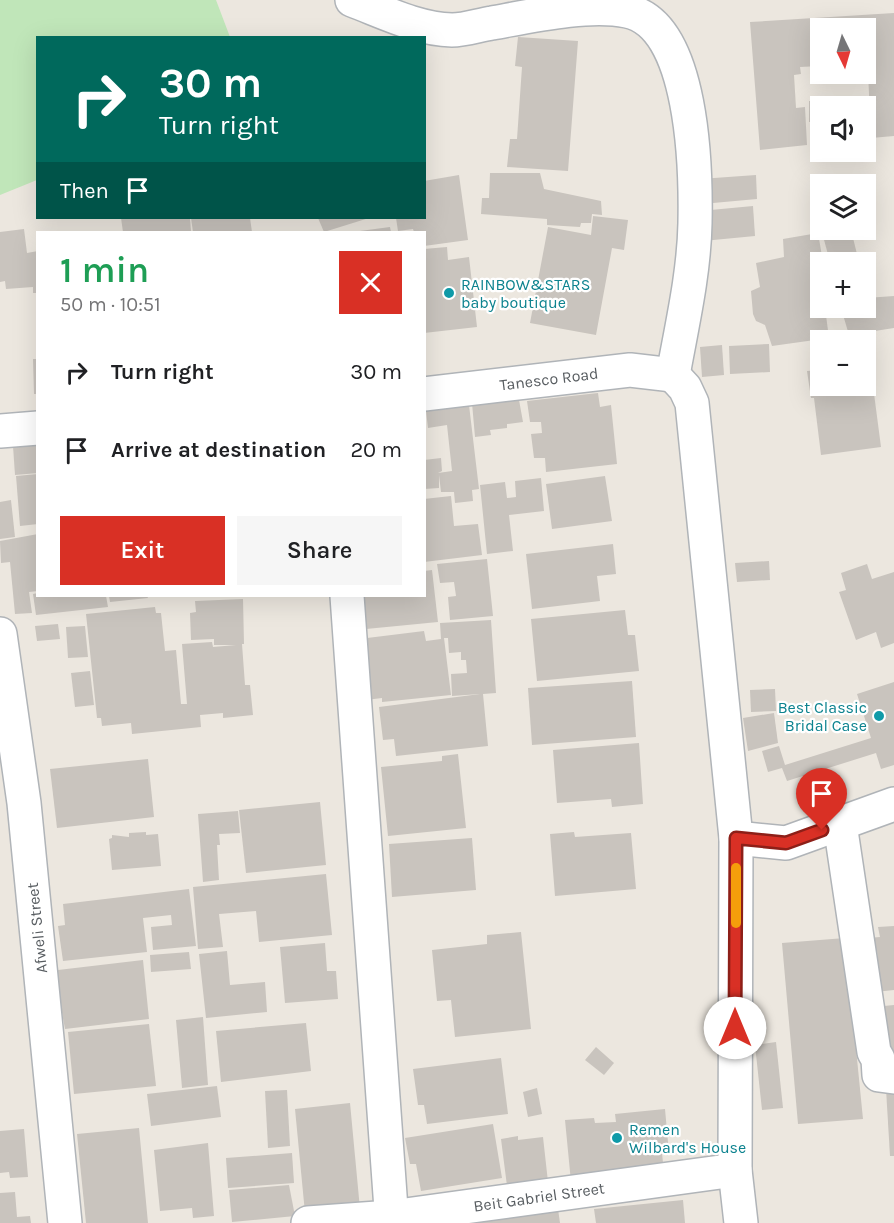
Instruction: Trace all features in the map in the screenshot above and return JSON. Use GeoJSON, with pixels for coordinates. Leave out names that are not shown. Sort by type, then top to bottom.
{"type":"FeatureCollection","features":[{"type":"Feature","properties":{"kind":"street"},"geometry":{"type":"LineString","coordinates":[[352,0],[413,24],[453,30],[569,10],[628,11],[653,24],[673,52],[690,111],[695,222],[690,279],[673,375],[684,388],[692,403],[736,838],[735,1170],[741,1223]]}},
{"type":"Feature","properties":{"kind":"street","name":"Tanesco Road"},"geometry":{"type":"LineString","coordinates":[[426,394],[630,370],[673,375]]}},
{"type":"Feature","properties":{"kind":"street"},"geometry":{"type":"LineString","coordinates":[[0,431],[36,428]]}},
{"type":"Feature","properties":{"kind":"street"},"geometry":{"type":"LineString","coordinates":[[347,597],[391,1220]]}},
{"type":"Feature","properties":{"kind":"street","name":"Afweli Street"},"geometry":{"type":"LineString","coordinates":[[0,634],[24,803],[65,1223]]}},
{"type":"Feature","properties":{"kind":"street"},"geometry":{"type":"LineString","coordinates":[[736,838],[786,843],[894,804]]}},
{"type":"Feature","properties":{"kind":"street"},"geometry":{"type":"LineString","coordinates":[[840,824],[874,1052],[878,1059],[879,1075],[894,1077]]}},
{"type":"Feature","properties":{"kind":"street","name":"Beit Gabriel Street"},"geometry":{"type":"LineString","coordinates":[[308,1223],[391,1220],[735,1170]]}},
{"type":"Feature","properties":{"kind":"green space"},"geometry":{"type":"Polygon","coordinates":[[[0,0],[216,0],[230,36],[36,36],[36,180],[0,195],[0,0]]]}},
{"type":"Feature","properties":{"kind":"building"},"geometry":{"type":"Polygon","coordinates":[[[894,13],[894,136],[876,138],[876,96],[869,96],[869,84],[876,84],[876,18],[814,18],[894,13]]]}},
{"type":"Feature","properties":{"kind":"building"},"geometry":{"type":"Polygon","coordinates":[[[810,18],[810,66],[800,67],[801,74],[794,75],[796,108],[805,107],[807,145],[760,150],[750,22],[810,18]]]}},
{"type":"Feature","properties":{"kind":"building"},"geometry":{"type":"Polygon","coordinates":[[[518,37],[578,41],[568,171],[507,167],[510,139],[517,139],[522,67],[515,66],[518,37]]]}},
{"type":"Feature","properties":{"kind":"building"},"geometry":{"type":"Polygon","coordinates":[[[490,173],[540,173],[544,189],[601,201],[602,215],[592,214],[591,223],[581,223],[580,227],[547,225],[547,219],[481,214],[482,198],[489,198],[490,173]]]}},
{"type":"Feature","properties":{"kind":"building"},"geometry":{"type":"Polygon","coordinates":[[[459,175],[468,240],[426,246],[426,231],[414,231],[413,229],[398,231],[396,219],[426,219],[426,181],[459,175]]]}},
{"type":"Feature","properties":{"kind":"building"},"geometry":{"type":"Polygon","coordinates":[[[756,175],[757,199],[702,204],[700,179],[756,175]]]}},
{"type":"Feature","properties":{"kind":"building"},"geometry":{"type":"Polygon","coordinates":[[[753,206],[755,236],[703,241],[700,211],[753,206]]]}},
{"type":"Feature","properties":{"kind":"building"},"geometry":{"type":"Polygon","coordinates":[[[593,216],[628,220],[624,250],[612,248],[596,335],[530,323],[548,227],[591,235],[593,216]]]}},
{"type":"Feature","properties":{"kind":"building"},"geometry":{"type":"Polygon","coordinates":[[[121,219],[190,219],[191,231],[123,231],[121,219]]]}},
{"type":"Feature","properties":{"kind":"building"},"geometry":{"type":"Polygon","coordinates":[[[191,219],[250,219],[252,231],[193,231],[191,219]]]}},
{"type":"Feature","properties":{"kind":"building"},"geometry":{"type":"Polygon","coordinates":[[[318,219],[366,219],[327,231],[324,231],[318,219]]]}},
{"type":"Feature","properties":{"kind":"building"},"geometry":{"type":"Polygon","coordinates":[[[390,227],[391,231],[360,231],[390,227]]]}},
{"type":"Feature","properties":{"kind":"building"},"geometry":{"type":"Polygon","coordinates":[[[24,229],[27,253],[36,251],[36,293],[33,293],[33,287],[6,289],[5,281],[0,282],[0,232],[24,229]]]}},
{"type":"Feature","properties":{"kind":"building"},"geometry":{"type":"Polygon","coordinates":[[[810,234],[810,240],[819,240],[821,252],[810,252],[810,318],[826,318],[828,330],[810,330],[810,341],[772,346],[765,325],[756,321],[753,314],[751,291],[760,287],[756,263],[784,257],[783,239],[810,234]]]}},
{"type":"Feature","properties":{"kind":"building"},"geometry":{"type":"Polygon","coordinates":[[[824,240],[854,240],[856,252],[827,252],[824,240]]]}},
{"type":"Feature","properties":{"kind":"building","name":"RAINBOW&STARS baby boutique"},"geometry":{"type":"Polygon","coordinates":[[[447,247],[448,260],[469,257],[477,327],[426,333],[426,249],[447,247]]]}},
{"type":"Feature","properties":{"kind":"building"},"geometry":{"type":"Polygon","coordinates":[[[894,296],[894,328],[876,331],[848,330],[844,318],[876,318],[876,297],[894,296]]]}},
{"type":"Feature","properties":{"kind":"building"},"geometry":{"type":"Polygon","coordinates":[[[769,344],[770,372],[730,374],[729,346],[769,344]]]}},
{"type":"Feature","properties":{"kind":"building"},"geometry":{"type":"Polygon","coordinates":[[[722,345],[724,375],[702,377],[700,347],[722,345]]]}},
{"type":"Feature","properties":{"kind":"building"},"geometry":{"type":"Polygon","coordinates":[[[33,359],[36,359],[36,394],[34,394],[33,359]]]}},
{"type":"Feature","properties":{"kind":"building"},"geometry":{"type":"Polygon","coordinates":[[[807,371],[810,371],[810,391],[807,371]]]}},
{"type":"Feature","properties":{"kind":"building"},"geometry":{"type":"Polygon","coordinates":[[[598,393],[600,407],[611,405],[617,464],[546,472],[545,458],[534,458],[531,434],[542,433],[541,422],[530,422],[527,401],[598,393]]]}},
{"type":"Feature","properties":{"kind":"building"},"geometry":{"type":"Polygon","coordinates":[[[811,396],[874,396],[881,447],[821,455],[814,398],[811,396]]]}},
{"type":"Feature","properties":{"kind":"building"},"geometry":{"type":"Polygon","coordinates":[[[519,400],[523,422],[507,424],[507,428],[490,430],[491,435],[475,437],[472,403],[485,401],[485,404],[519,400]]]}},
{"type":"Feature","properties":{"kind":"building"},"geometry":{"type":"Polygon","coordinates":[[[469,405],[479,489],[472,490],[473,501],[455,503],[454,492],[441,492],[439,475],[439,488],[426,489],[426,460],[441,458],[442,471],[438,473],[452,471],[447,425],[428,428],[426,411],[469,405]]]}},
{"type":"Feature","properties":{"kind":"building"},"geometry":{"type":"Polygon","coordinates":[[[36,443],[36,473],[15,475],[13,446],[36,443]]]}},
{"type":"Feature","properties":{"kind":"building"},"geometry":{"type":"Polygon","coordinates":[[[36,474],[36,524],[20,526],[16,476],[36,474]]]}},
{"type":"Feature","properties":{"kind":"building"},"geometry":{"type":"Polygon","coordinates":[[[605,476],[612,521],[552,529],[546,484],[605,476]]]}},
{"type":"Feature","properties":{"kind":"building"},"geometry":{"type":"Polygon","coordinates":[[[541,478],[544,511],[509,515],[513,551],[487,554],[480,485],[505,482],[507,498],[516,497],[515,481],[541,478]]]}},
{"type":"Feature","properties":{"kind":"building"},"geometry":{"type":"Polygon","coordinates":[[[451,496],[454,526],[478,524],[482,555],[426,562],[426,499],[451,496]]]}},
{"type":"Feature","properties":{"kind":"building"},"geometry":{"type":"Polygon","coordinates":[[[11,500],[15,537],[0,539],[0,502],[11,500]]]}},
{"type":"Feature","properties":{"kind":"building"},"geometry":{"type":"Polygon","coordinates":[[[36,534],[36,591],[29,592],[32,613],[15,614],[10,562],[1,563],[0,541],[36,534]]]}},
{"type":"Feature","properties":{"kind":"building"},"geometry":{"type":"Polygon","coordinates":[[[613,544],[616,574],[597,576],[600,601],[532,609],[526,554],[613,544]]]}},
{"type":"Feature","properties":{"kind":"building"},"geometry":{"type":"Polygon","coordinates":[[[487,559],[493,616],[450,620],[448,597],[456,596],[454,582],[440,583],[437,564],[487,559]]]}},
{"type":"Feature","properties":{"kind":"building"},"geometry":{"type":"Polygon","coordinates":[[[769,561],[770,580],[737,582],[735,563],[769,561]]]}},
{"type":"Feature","properties":{"kind":"building"},"geometry":{"type":"Polygon","coordinates":[[[867,564],[872,579],[894,572],[894,643],[881,648],[876,632],[856,640],[839,592],[846,590],[841,573],[867,564]]]}},
{"type":"Feature","properties":{"kind":"building"},"geometry":{"type":"Polygon","coordinates":[[[432,570],[438,622],[366,629],[364,609],[355,597],[426,597],[426,571],[432,570]]]}},
{"type":"Feature","properties":{"kind":"building"},"geometry":{"type":"Polygon","coordinates":[[[36,593],[36,597],[106,597],[108,607],[36,615],[33,594],[36,593]]]}},
{"type":"Feature","properties":{"kind":"building"},"geometry":{"type":"Polygon","coordinates":[[[109,597],[148,598],[110,602],[109,597]]]}},
{"type":"Feature","properties":{"kind":"building"},"geometry":{"type":"Polygon","coordinates":[[[243,599],[244,644],[242,644],[245,685],[250,685],[253,715],[223,718],[223,713],[200,715],[201,727],[132,734],[131,723],[102,726],[101,718],[97,718],[86,614],[155,607],[156,613],[161,613],[165,651],[176,650],[181,704],[187,704],[182,644],[212,642],[213,647],[236,645],[214,645],[214,639],[191,640],[190,613],[196,612],[195,601],[243,599]]]}},
{"type":"Feature","properties":{"kind":"building"},"geometry":{"type":"Polygon","coordinates":[[[625,610],[628,635],[635,635],[639,671],[537,681],[531,619],[625,610]]]}},
{"type":"Feature","properties":{"kind":"building"},"geometry":{"type":"Polygon","coordinates":[[[491,620],[496,693],[483,694],[488,746],[396,756],[394,739],[383,740],[379,707],[480,694],[452,696],[451,674],[467,673],[466,660],[461,660],[461,652],[449,653],[448,638],[444,638],[451,695],[382,702],[382,698],[366,700],[359,639],[424,631],[426,641],[441,639],[440,623],[491,620]]]}},
{"type":"Feature","properties":{"kind":"building"},"geometry":{"type":"Polygon","coordinates":[[[58,624],[60,639],[37,641],[35,626],[58,624]]]}},
{"type":"Feature","properties":{"kind":"building"},"geometry":{"type":"Polygon","coordinates":[[[85,626],[88,657],[68,658],[66,627],[85,626]]]}},
{"type":"Feature","properties":{"kind":"building"},"geometry":{"type":"Polygon","coordinates":[[[90,671],[94,705],[75,707],[71,673],[90,671]]]}},
{"type":"Feature","properties":{"kind":"building"},"geometry":{"type":"Polygon","coordinates":[[[632,681],[636,737],[532,745],[528,688],[632,681]]]}},
{"type":"Feature","properties":{"kind":"building","name":"Best Classic Bridal Case"},"geometry":{"type":"Polygon","coordinates":[[[894,682],[894,765],[881,769],[876,753],[787,781],[782,768],[768,772],[762,751],[779,746],[785,765],[871,738],[857,694],[894,682]]]}},
{"type":"Feature","properties":{"kind":"building"},"geometry":{"type":"Polygon","coordinates":[[[775,689],[776,711],[751,712],[750,690],[775,689]]]}},
{"type":"Feature","properties":{"kind":"building"},"geometry":{"type":"Polygon","coordinates":[[[774,713],[778,743],[748,751],[743,718],[774,713]]]}},
{"type":"Feature","properties":{"kind":"building"},"geometry":{"type":"Polygon","coordinates":[[[639,743],[643,804],[612,807],[611,799],[557,803],[553,750],[639,743]]]}},
{"type":"Feature","properties":{"kind":"building"},"geometry":{"type":"Polygon","coordinates":[[[458,754],[466,828],[388,836],[381,767],[442,761],[442,756],[458,754]]]}},
{"type":"Feature","properties":{"kind":"building"},"geometry":{"type":"Polygon","coordinates":[[[148,759],[154,817],[57,828],[50,769],[148,759]]]}},
{"type":"Feature","properties":{"kind":"building"},"geometry":{"type":"Polygon","coordinates":[[[320,802],[326,865],[246,873],[239,810],[320,802]]]}},
{"type":"Feature","properties":{"kind":"building"},"geometry":{"type":"Polygon","coordinates":[[[238,811],[240,833],[219,834],[220,845],[217,845],[219,880],[203,882],[198,814],[238,811]]]}},
{"type":"Feature","properties":{"kind":"building"},"geometry":{"type":"Polygon","coordinates":[[[146,832],[146,835],[158,834],[161,866],[112,870],[109,839],[112,835],[129,837],[129,833],[146,832]]]}},
{"type":"Feature","properties":{"kind":"building"},"geometry":{"type":"Polygon","coordinates":[[[574,832],[575,837],[631,833],[636,889],[555,896],[550,834],[574,832]]]}},
{"type":"Feature","properties":{"kind":"building"},"geometry":{"type":"Polygon","coordinates":[[[472,838],[476,890],[392,897],[389,844],[472,838]]]}},
{"type":"Feature","properties":{"kind":"building"},"geometry":{"type":"Polygon","coordinates":[[[326,874],[332,935],[259,942],[256,911],[219,914],[223,947],[198,949],[193,887],[326,874]]]}},
{"type":"Feature","properties":{"kind":"building"},"geometry":{"type":"Polygon","coordinates":[[[189,889],[196,946],[153,950],[151,927],[172,925],[171,915],[143,918],[147,952],[63,961],[58,926],[65,925],[63,904],[189,889]]]}},
{"type":"Feature","properties":{"kind":"building"},"geometry":{"type":"Polygon","coordinates":[[[894,926],[894,990],[875,992],[872,967],[878,966],[877,950],[869,951],[868,938],[880,937],[878,927],[894,926]]]}},
{"type":"Feature","properties":{"kind":"building"},"geometry":{"type":"Polygon","coordinates":[[[521,932],[531,1029],[455,1037],[451,1000],[437,1001],[432,950],[487,944],[487,935],[521,932]]]}},
{"type":"Feature","properties":{"kind":"building"},"geometry":{"type":"Polygon","coordinates":[[[845,938],[863,1119],[798,1124],[782,943],[845,938]]]}},
{"type":"Feature","properties":{"kind":"building"},"geometry":{"type":"Polygon","coordinates":[[[325,943],[327,971],[336,971],[338,999],[285,1003],[280,947],[325,943]]]}},
{"type":"Feature","properties":{"kind":"building"},"geometry":{"type":"Polygon","coordinates":[[[227,951],[230,985],[265,982],[267,1012],[206,1018],[199,954],[227,951]]]}},
{"type":"Feature","properties":{"kind":"building"},"geometry":{"type":"Polygon","coordinates":[[[189,952],[191,969],[151,972],[150,955],[189,952]]]}},
{"type":"Feature","properties":{"kind":"building"},"geometry":{"type":"Polygon","coordinates":[[[143,960],[149,1019],[65,1029],[55,974],[58,974],[58,970],[143,960]]]}},
{"type":"Feature","properties":{"kind":"building"},"geometry":{"type":"Polygon","coordinates":[[[883,994],[884,1006],[894,1005],[894,1071],[871,995],[883,994]]]}},
{"type":"Feature","properties":{"kind":"building"},"geometry":{"type":"Polygon","coordinates":[[[203,1017],[208,1085],[182,1088],[176,1020],[203,1017]]]}},
{"type":"Feature","properties":{"kind":"building"},"geometry":{"type":"Polygon","coordinates":[[[306,1023],[311,1071],[221,1082],[216,1031],[306,1023]]]}},
{"type":"Feature","properties":{"kind":"building"},"geometry":{"type":"Polygon","coordinates":[[[149,1024],[156,1086],[74,1094],[68,1032],[149,1024]]]}},
{"type":"Feature","properties":{"kind":"building"},"geometry":{"type":"Polygon","coordinates":[[[776,1042],[783,1108],[762,1110],[755,1045],[776,1042]]]}},
{"type":"Feature","properties":{"kind":"building"},"geometry":{"type":"Polygon","coordinates":[[[596,1047],[614,1063],[604,1075],[585,1060],[596,1047]]]}},
{"type":"Feature","properties":{"kind":"building"},"geometry":{"type":"Polygon","coordinates":[[[501,1058],[508,1114],[427,1124],[424,1105],[418,1105],[413,1069],[501,1058]]]}},
{"type":"Feature","properties":{"kind":"building"},"geometry":{"type":"Polygon","coordinates":[[[217,1086],[221,1117],[151,1126],[147,1094],[217,1086]]]}},
{"type":"Feature","properties":{"kind":"building"},"geometry":{"type":"Polygon","coordinates":[[[537,1088],[542,1114],[528,1117],[523,1092],[537,1088]]]}},
{"type":"Feature","properties":{"kind":"building"},"geometry":{"type":"Polygon","coordinates":[[[894,1088],[894,1156],[890,1156],[886,1089],[894,1088]]]}},
{"type":"Feature","properties":{"kind":"building"},"geometry":{"type":"Polygon","coordinates":[[[287,1090],[290,1146],[268,1148],[265,1091],[287,1090]]]}},
{"type":"Feature","properties":{"kind":"building"},"geometry":{"type":"Polygon","coordinates":[[[350,1103],[360,1209],[305,1213],[295,1109],[350,1103]]]}},
{"type":"Feature","properties":{"kind":"building","name":"Remen Wilbard's House"},"geometry":{"type":"Polygon","coordinates":[[[665,1109],[669,1153],[662,1153],[664,1173],[571,1182],[565,1120],[594,1118],[595,1123],[616,1122],[615,1114],[665,1109]]]}},
{"type":"Feature","properties":{"kind":"building"},"geometry":{"type":"Polygon","coordinates":[[[493,1124],[502,1178],[421,1191],[416,1164],[410,1164],[405,1138],[493,1124]]]}},
{"type":"Feature","properties":{"kind":"building"},"geometry":{"type":"Polygon","coordinates":[[[139,1128],[148,1223],[86,1223],[77,1134],[139,1128]]]}},
{"type":"Feature","properties":{"kind":"building"},"geometry":{"type":"Polygon","coordinates":[[[24,1129],[28,1177],[10,1178],[9,1172],[0,1173],[0,1131],[24,1129]]]}},
{"type":"Feature","properties":{"kind":"building"},"geometry":{"type":"Polygon","coordinates":[[[518,1136],[518,1140],[543,1137],[548,1182],[507,1186],[501,1139],[518,1136]]]}},
{"type":"Feature","properties":{"kind":"building"},"geometry":{"type":"Polygon","coordinates":[[[208,1143],[214,1216],[193,1218],[192,1208],[160,1211],[154,1150],[208,1143]]]}},
{"type":"Feature","properties":{"kind":"building"},"geometry":{"type":"Polygon","coordinates":[[[292,1153],[294,1183],[228,1188],[226,1158],[292,1153]]]}},
{"type":"Feature","properties":{"kind":"building"},"geometry":{"type":"Polygon","coordinates":[[[289,1185],[295,1216],[232,1222],[229,1190],[289,1185]]]}},
{"type":"Feature","properties":{"kind":"building"},"geometry":{"type":"Polygon","coordinates":[[[15,1192],[17,1217],[30,1216],[31,1223],[0,1223],[0,1193],[15,1192]]]}},
{"type":"Feature","properties":{"kind":"building"},"geometry":{"type":"Polygon","coordinates":[[[683,1200],[685,1223],[596,1223],[594,1209],[683,1200]]]}},
{"type":"Feature","properties":{"kind":"building"},"geometry":{"type":"Polygon","coordinates":[[[558,1209],[560,1223],[474,1223],[474,1217],[558,1209]]]}},
{"type":"Feature","properties":{"kind":"slow traffic"},"geometry":{"type":"LineString","coordinates":[[736,868],[736,923]]}},
{"type":"Feature","properties":{"kind":"place","name":"RAINBOW&STARS baby boutique"},"geometry":{"type":"Point","coordinates":[449,293]}},
{"type":"Feature","properties":{"kind":"place","name":"Best Classic Bridal Case"},"geometry":{"type":"Point","coordinates":[879,716]}},
{"type":"Feature","properties":{"kind":"place","name":"Remen Wilbard's House"},"geometry":{"type":"Point","coordinates":[617,1138]}},
{"type":"Feature","properties":{"kind":"route"},"geometry":{"type":"LineString","coordinates":[[735,1028],[736,838],[786,843],[822,830]]}}]}
